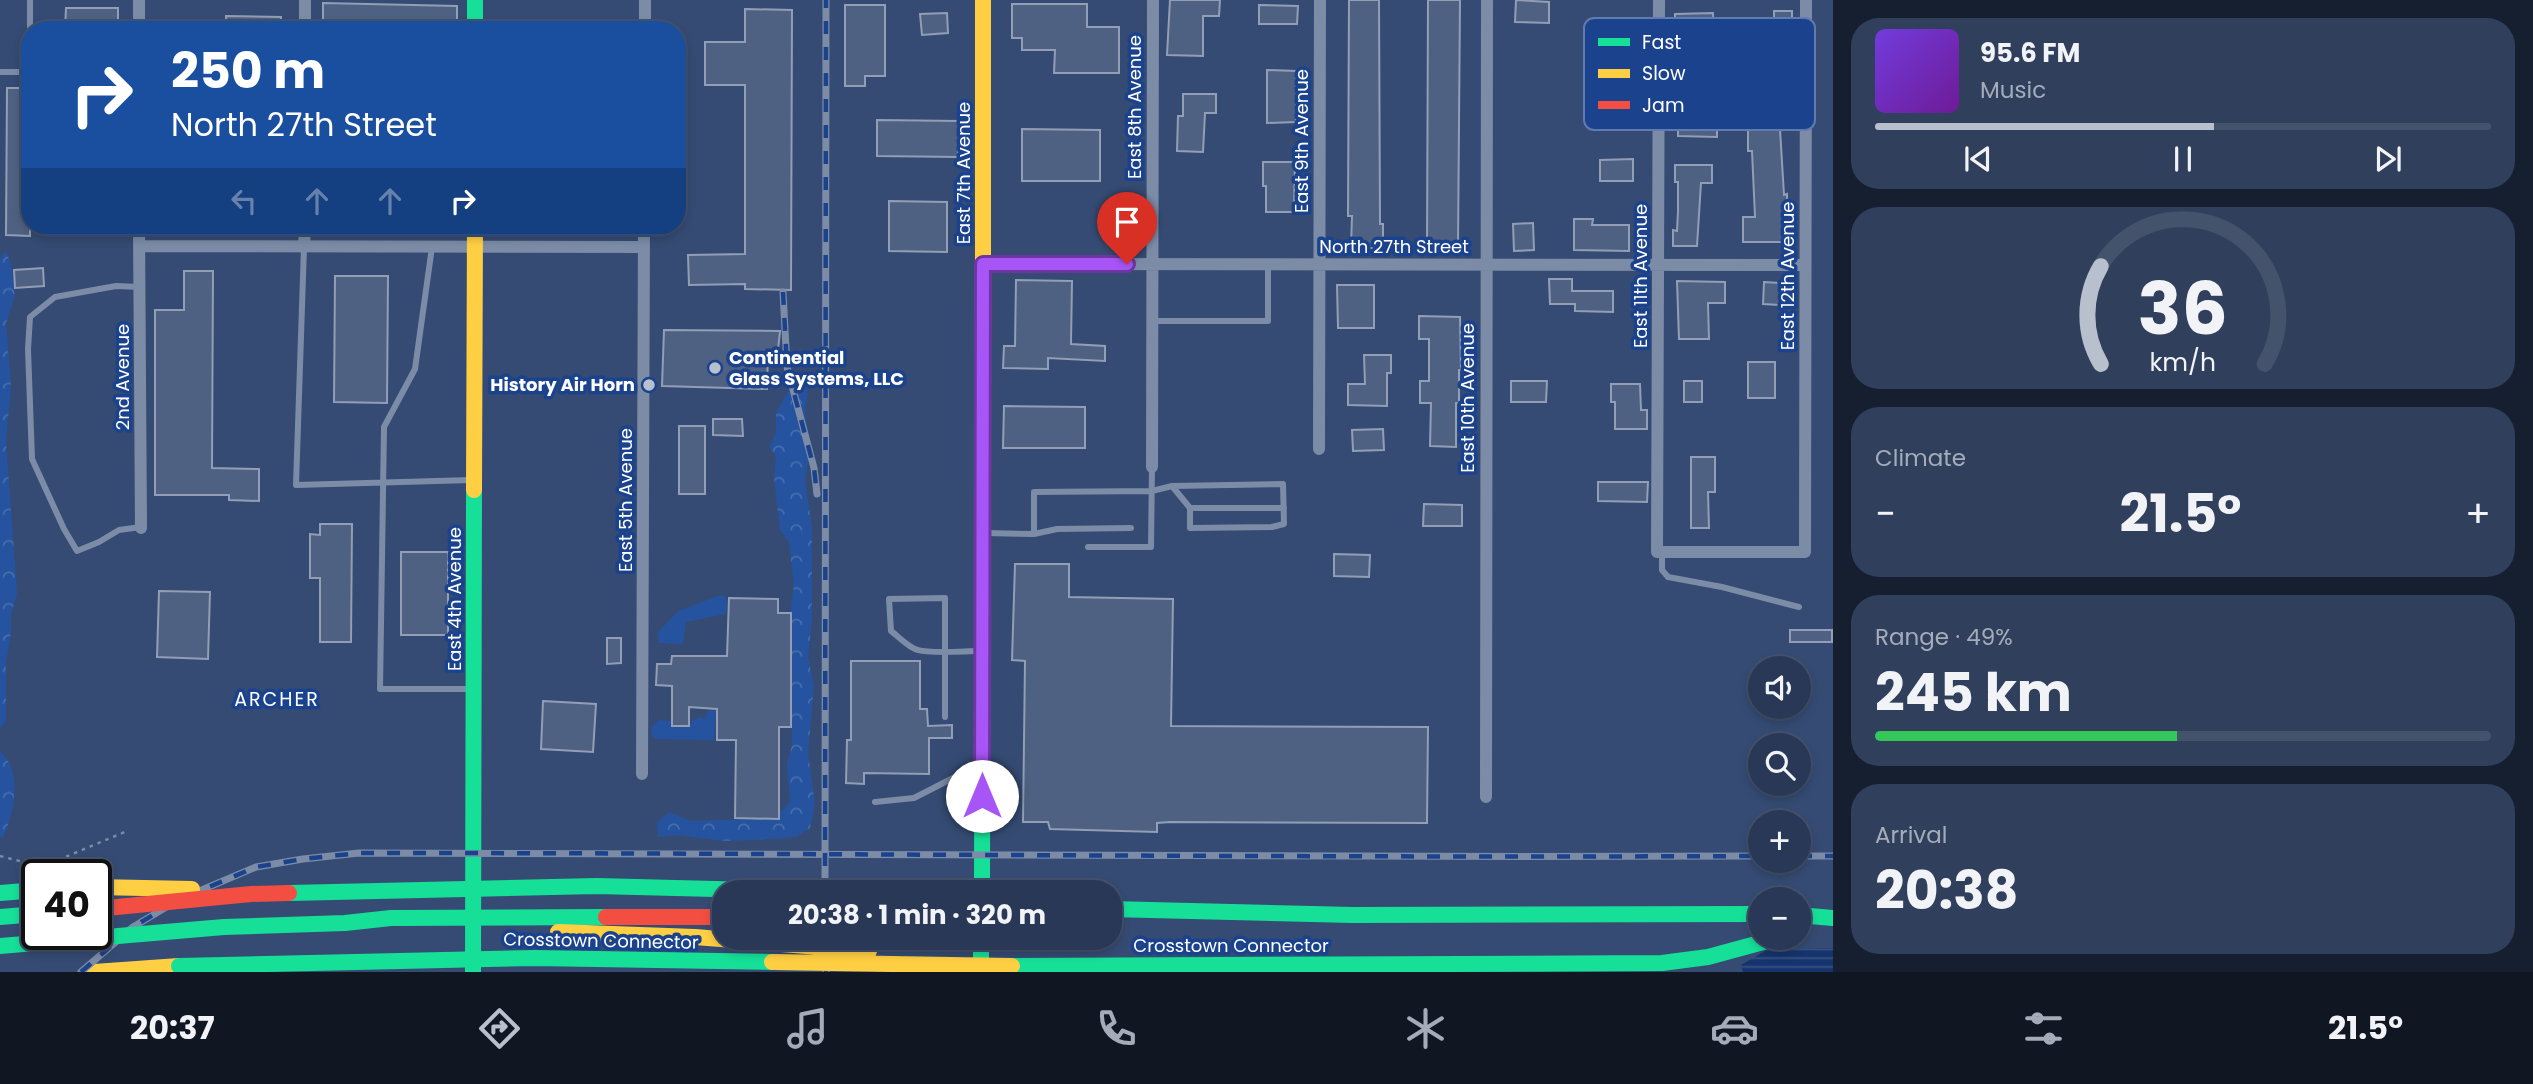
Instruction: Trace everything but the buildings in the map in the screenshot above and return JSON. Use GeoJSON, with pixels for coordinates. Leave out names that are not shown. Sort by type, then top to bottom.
{"type":"FeatureCollection","features":[{"type":"Feature","properties":{"kind":"main road"},"geometry":{"type":"LineString","coordinates":[[475,0],[475,21]]}},
{"type":"Feature","properties":{"kind":"main road","name":"East 7th Avenue"},"geometry":{"type":"LineString","coordinates":[[982,880],[984,0]]}},
{"type":"Feature","properties":{"kind":"main road","name":"East 4th Avenue"},"geometry":{"type":"LineString","coordinates":[[473,972],[475,235]]}},
{"type":"Feature","properties":{"kind":"main road"},"geometry":{"type":"LineString","coordinates":[[112,885],[251,894]]}},
{"type":"Feature","properties":{"kind":"main road"},"geometry":{"type":"LineString","coordinates":[[112,907],[251,894],[597,886],[712,889]]}},
{"type":"Feature","properties":{"kind":"main road"},"geometry":{"type":"LineString","coordinates":[[0,893],[21,891]]}},
{"type":"Feature","properties":{"kind":"main road","name":"Crosstown Connector"},"geometry":{"type":"LineString","coordinates":[[1122,910],[1353,915],[1748,914]]}},
{"type":"Feature","properties":{"kind":"main road"},"geometry":{"type":"LineString","coordinates":[[0,917],[21,915]]}},
{"type":"Feature","properties":{"kind":"main road"},"geometry":{"type":"LineString","coordinates":[[1811,915],[1833,915]]}},
{"type":"Feature","properties":{"kind":"main road"},"geometry":{"type":"LineString","coordinates":[[1811,925],[1833,915]]}},
{"type":"Feature","properties":{"kind":"main road"},"geometry":{"type":"LineString","coordinates":[[0,946],[224,927],[345,923],[390,918],[712,916]]}},
{"type":"Feature","properties":{"kind":"main road"},"geometry":{"type":"LineString","coordinates":[[345,923],[390,928],[695,937],[826,946],[1012,966]]}},
{"type":"Feature","properties":{"kind":"main road","name":"Crosstown Connector"},"geometry":{"type":"LineString","coordinates":[[94,972],[206,965],[535,958],[1012,966],[1662,963],[1708,957],[1748,946]]}},
{"type":"Feature","properties":{"kind":"main road"},"geometry":{"type":"LineString","coordinates":[[981,972],[982,950]]}},
{"type":"Feature","properties":{"kind":"street"},"geometry":{"type":"LineString","coordinates":[[139,0],[139,21]]}},
{"type":"Feature","properties":{"kind":"street"},"geometry":{"type":"LineString","coordinates":[[305,0],[305,21]]}},
{"type":"Feature","properties":{"kind":"street"},"geometry":{"type":"LineString","coordinates":[[645,0],[645,21]]}},
{"type":"Feature","properties":{"kind":"street","name":"East 8th Avenue"},"geometry":{"type":"LineString","coordinates":[[1152,467],[1153,0]]}},
{"type":"Feature","properties":{"kind":"street","name":"East 9th Avenue"},"geometry":{"type":"LineString","coordinates":[[1319,449],[1320,0]]}},
{"type":"Feature","properties":{"kind":"street","name":"East 10th Avenue"},"geometry":{"type":"LineString","coordinates":[[1486,797],[1487,0]]}},
{"type":"Feature","properties":{"kind":"street","name":"East 11th Avenue"},"geometry":{"type":"LineString","coordinates":[[1659,0],[1659,18]]}},
{"type":"Feature","properties":{"kind":"street","name":"East 12th Avenue"},"geometry":{"type":"LineString","coordinates":[[1806,0],[1806,18]]}},
{"type":"Feature","properties":{"kind":"street","name":"East 11th Avenue"},"geometry":{"type":"LineString","coordinates":[[1659,130],[1660,552]]}},
{"type":"Feature","properties":{"kind":"street","name":"East 12th Avenue"},"geometry":{"type":"LineString","coordinates":[[1660,552],[1805,552],[1806,130]]}},
{"type":"Feature","properties":{"kind":"street","name":"2nd Avenue"},"geometry":{"type":"LineString","coordinates":[[139,235],[141,528]]}},
{"type":"Feature","properties":{"kind":"street"},"geometry":{"type":"LineString","coordinates":[[304,235],[304,247]]}},
{"type":"Feature","properties":{"kind":"street","name":"East 5th Avenue"},"geometry":{"type":"LineString","coordinates":[[642,774],[644,235]]}},
{"type":"Feature","properties":{"kind":"street"},"geometry":{"type":"LineString","coordinates":[[139,246],[644,247]]}},
{"type":"Feature","properties":{"kind":"street","name":"North 27th Street"},"geometry":{"type":"LineString","coordinates":[[983,264],[1805,265]]}},
{"type":"Feature","properties":{"kind":"lane"},"geometry":{"type":"LineString","coordinates":[[30,0],[30,21]]}},
{"type":"Feature","properties":{"kind":"lane"},"geometry":{"type":"LineString","coordinates":[[0,72],[21,72]]}},
{"type":"Feature","properties":{"kind":"lane"},"geometry":{"type":"LineString","coordinates":[[304,247],[296,485],[474,480]]}},
{"type":"Feature","properties":{"kind":"lane"},"geometry":{"type":"LineString","coordinates":[[432,247],[415,369],[384,427],[380,689],[474,689]]}},
{"type":"Feature","properties":{"kind":"lane"},"geometry":{"type":"LineString","coordinates":[[1152,321],[1268,321],[1269,264]]}},
{"type":"Feature","properties":{"kind":"lane"},"geometry":{"type":"LineString","coordinates":[[140,287],[116,286],[55,298],[30,317],[28,349],[33,459],[64,529],[78,551],[120,530],[141,528]]}},
{"type":"Feature","properties":{"kind":"lane"},"geometry":{"type":"LineString","coordinates":[[1088,547],[1151,547],[1152,467]]}},
{"type":"Feature","properties":{"kind":"lane"},"geometry":{"type":"LineString","coordinates":[[1034,534],[1034,492],[1152,491],[1172,486],[1283,484],[1284,524],[1272,527],[1191,528],[1190,508],[1172,486]]}},
{"type":"Feature","properties":{"kind":"lane"},"geometry":{"type":"LineString","coordinates":[[1190,508],[1284,508]]}},
{"type":"Feature","properties":{"kind":"lane"},"geometry":{"type":"LineString","coordinates":[[982,533],[1034,534],[1057,529],[1131,528]]}},
{"type":"Feature","properties":{"kind":"lane"},"geometry":{"type":"LineString","coordinates":[[1660,552],[1662,570],[1668,577],[1722,587],[1799,607]]}},
{"type":"Feature","properties":{"kind":"lane"},"geometry":{"type":"LineString","coordinates":[[945,717],[945,650],[945,598],[889,599],[891,631],[917,650],[945,650],[982,651]]}},
{"type":"Feature","properties":{"kind":"lane"},"geometry":{"type":"LineString","coordinates":[[875,802],[914,798],[956,777],[982,776]]}},
{"type":"Feature","properties":{"kind":"path"},"geometry":{"type":"LineString","coordinates":[[0,856],[31,864],[63,858],[127,831]]}},
{"type":"Feature","properties":{"kind":"green space"},"geometry":{"type":"Polygon","coordinates":[[[6,251],[11,264],[15,296],[6,323],[11,386],[6,442],[17,593],[11,614],[6,663],[6,720],[0,729],[0,259],[6,251]]]}},
{"type":"Feature","properties":{"kind":"green space"},"geometry":{"type":"Polygon","coordinates":[[[798,388],[808,390],[805,411],[810,451],[805,480],[812,528],[812,620],[808,657],[814,686],[808,753],[815,803],[810,828],[796,837],[769,839],[726,841],[678,835],[658,837],[657,823],[669,812],[691,821],[762,819],[783,810],[790,801],[787,763],[792,745],[790,614],[794,584],[789,542],[780,530],[774,478],[776,456],[769,447],[776,433],[776,413],[787,393],[798,388]]]}},
{"type":"Feature","properties":{"kind":"green space"},"geometry":{"type":"Polygon","coordinates":[[[720,595],[725,596],[727,601],[726,614],[686,622],[683,644],[659,643],[658,632],[678,611],[720,595]]]}},
{"type":"Feature","properties":{"kind":"green space"},"geometry":{"type":"Polygon","coordinates":[[[708,710],[716,711],[714,740],[656,739],[651,735],[652,727],[659,720],[671,721],[672,727],[690,727],[691,721],[700,717],[705,719],[708,710]]]}},
{"type":"Feature","properties":{"kind":"green space"},"geometry":{"type":"Polygon","coordinates":[[[0,751],[7,759],[14,781],[13,805],[3,837],[0,837],[0,751]]]}},
{"type":"Feature","properties":{"kind":"shaded area"},"geometry":{"type":"Polygon","coordinates":[[[1833,948],[1833,972],[1743,972],[1741,965],[1767,950],[1833,948]]]}},
{"type":"Feature","properties":{"kind":"railway"},"geometry":{"type":"LineString","coordinates":[[825,880],[826,0]]}},
{"type":"Feature","properties":{"kind":"railway"},"geometry":{"type":"LineString","coordinates":[[783,292],[787,367],[814,468],[817,494]]}},
{"type":"Feature","properties":{"kind":"railway"},"geometry":{"type":"LineString","coordinates":[[81,972],[133,927],[178,900],[256,867],[359,853],[1748,856]]}},
{"type":"Feature","properties":{"kind":"railway"},"geometry":{"type":"LineString","coordinates":[[1811,856],[1833,856]]}},
{"type":"Feature","properties":{"kind":"railway"},"geometry":{"type":"LineString","coordinates":[[826,950],[826,972]]}},
{"type":"Feature","properties":{"kind":"traffic: fast"},"geometry":{"type":"LineString","coordinates":[[475,0],[475,21]]}},
{"type":"Feature","properties":{"kind":"traffic: fast"},"geometry":{"type":"LineString","coordinates":[[982,880],[983,291]]}},
{"type":"Feature","properties":{"kind":"traffic: fast"},"geometry":{"type":"LineString","coordinates":[[473,972],[474,490]]}},
{"type":"Feature","properties":{"kind":"traffic: fast"},"geometry":{"type":"LineString","coordinates":[[289,893],[597,886],[712,889]]}},
{"type":"Feature","properties":{"kind":"traffic: fast"},"geometry":{"type":"LineString","coordinates":[[0,893],[21,891]]}},
{"type":"Feature","properties":{"kind":"traffic: fast"},"geometry":{"type":"LineString","coordinates":[[1122,909],[1353,915],[1748,914]]}},
{"type":"Feature","properties":{"kind":"traffic: fast"},"geometry":{"type":"LineString","coordinates":[[0,917],[21,915]]}},
{"type":"Feature","properties":{"kind":"traffic: fast"},"geometry":{"type":"LineString","coordinates":[[1811,916],[1833,918]]}},
{"type":"Feature","properties":{"kind":"traffic: fast"},"geometry":{"type":"LineString","coordinates":[[0,946],[224,927],[345,923],[391,918],[606,917]]}},
{"type":"Feature","properties":{"kind":"traffic: fast"},"geometry":{"type":"LineString","coordinates":[[1012,966],[1662,963],[1708,957],[1748,946]]}},
{"type":"Feature","properties":{"kind":"traffic: fast"},"geometry":{"type":"LineString","coordinates":[[981,950],[981,972]]}},
{"type":"Feature","properties":{"kind":"traffic: fast"},"geometry":{"type":"LineString","coordinates":[[179,966],[535,958],[772,962]]}},
{"type":"Feature","properties":{"kind":"traffic: slow"},"geometry":{"type":"LineString","coordinates":[[983,0],[983,291]]}},
{"type":"Feature","properties":{"kind":"traffic: slow"},"geometry":{"type":"LineString","coordinates":[[474,490],[475,235]]}},
{"type":"Feature","properties":{"kind":"traffic: slow"},"geometry":{"type":"LineString","coordinates":[[112,887],[192,889]]}},
{"type":"Feature","properties":{"kind":"traffic: slow"},"geometry":{"type":"LineString","coordinates":[[558,932],[695,937],[869,951]]}},
{"type":"Feature","properties":{"kind":"traffic: slow"},"geometry":{"type":"LineString","coordinates":[[772,962],[1012,966]]}},
{"type":"Feature","properties":{"kind":"traffic: slow"},"geometry":{"type":"LineString","coordinates":[[94,972],[179,966]]}},
{"type":"Feature","properties":{"kind":"traffic: jam"},"geometry":{"type":"LineString","coordinates":[[112,907],[289,893]]}},
{"type":"Feature","properties":{"kind":"traffic: jam"},"geometry":{"type":"LineString","coordinates":[[606,917],[712,917]]}},
{"type":"Feature","properties":{"kind":"place","name":"Continential Glass Systems, LLC"},"geometry":{"type":"Point","coordinates":[715,368]}},
{"type":"Feature","properties":{"kind":"place","name":"History Air Horn"},"geometry":{"type":"Point","coordinates":[649,385]}},
{"type":"Feature","properties":{"kind":"district","name":"ARCHER"},"geometry":{"type":"Point","coordinates":[277,699]}},
{"type":"Feature","properties":{"kind":"route"},"geometry":{"type":"LineString","coordinates":[[982,796],[983,264],[1127,264]]}}]}
